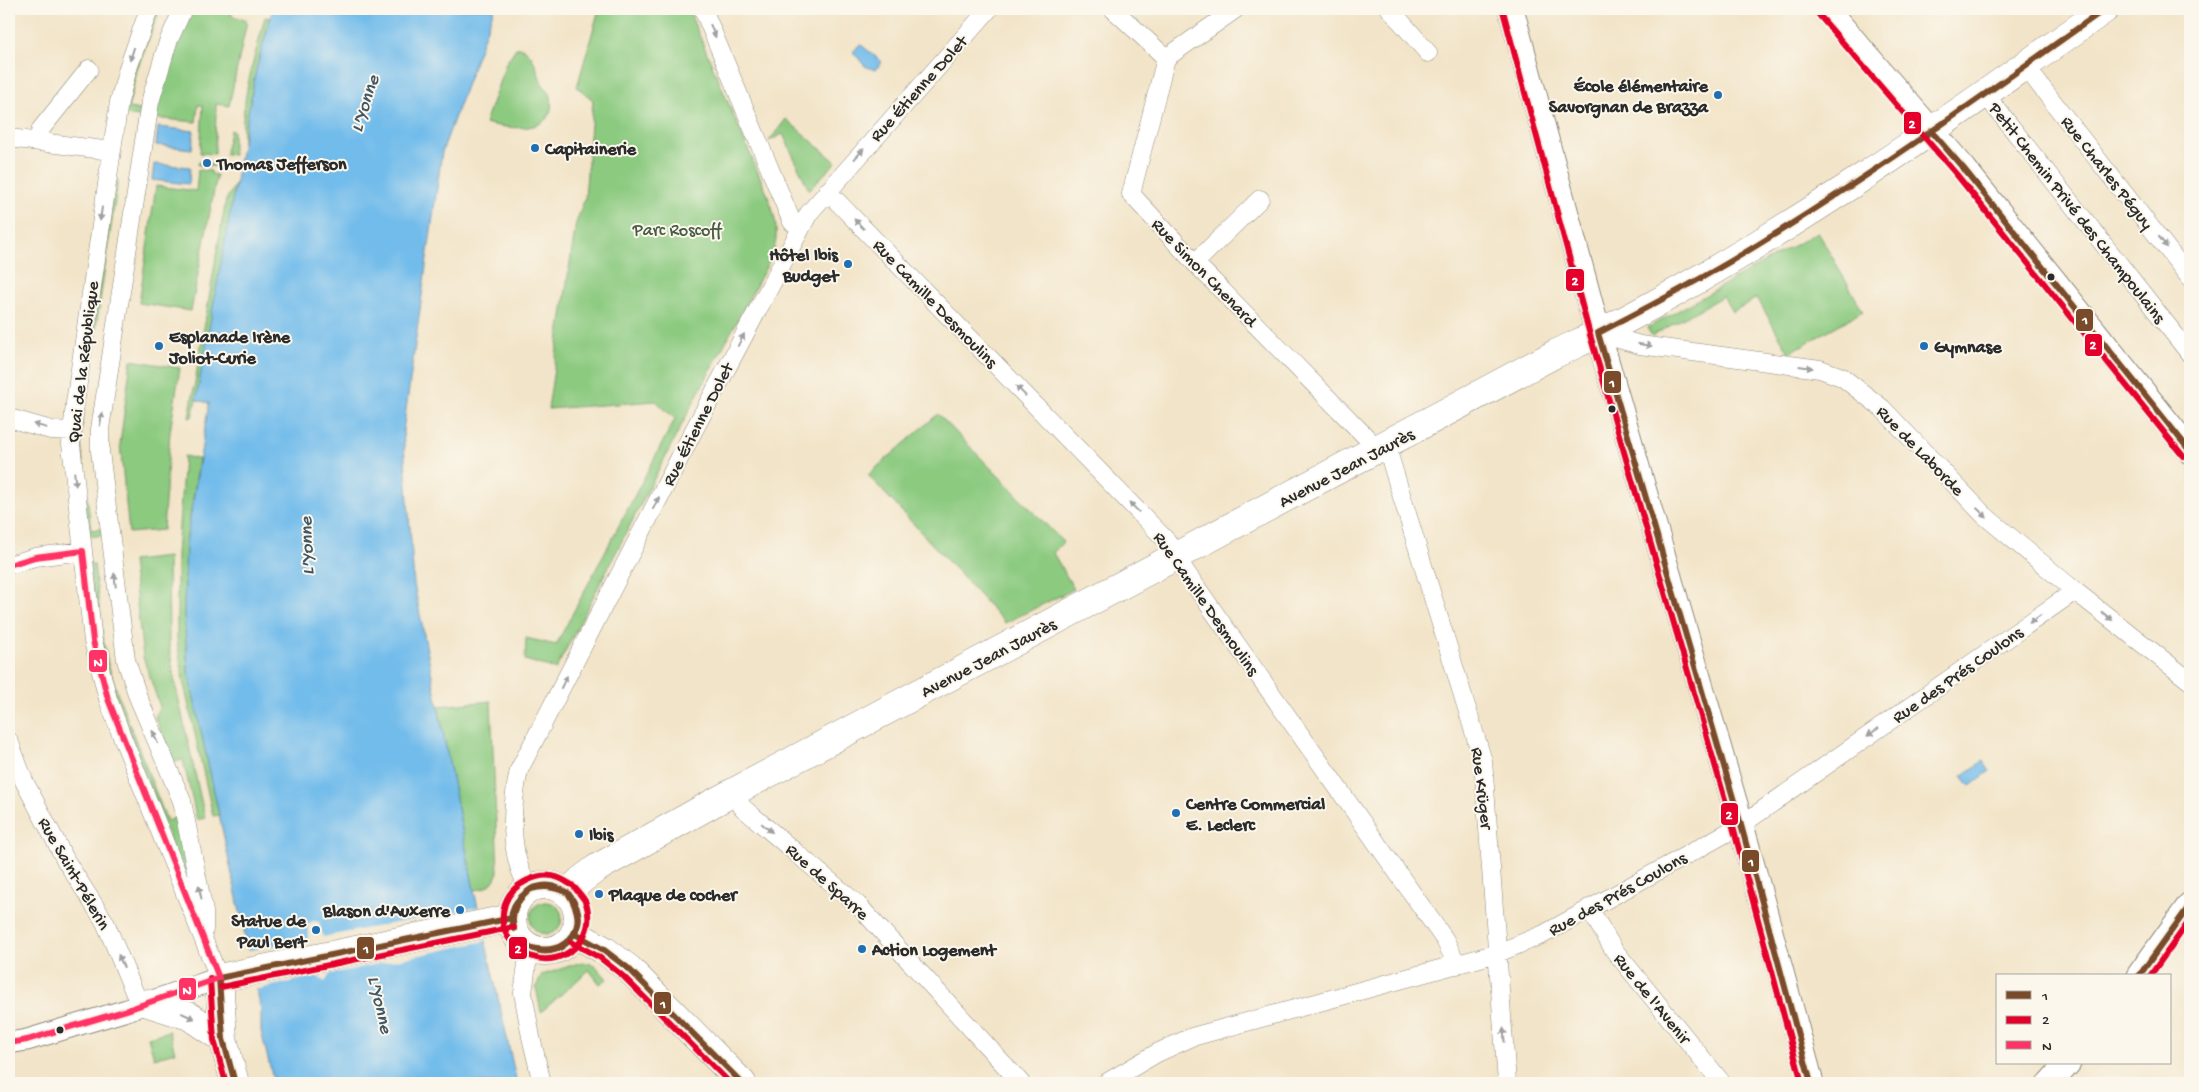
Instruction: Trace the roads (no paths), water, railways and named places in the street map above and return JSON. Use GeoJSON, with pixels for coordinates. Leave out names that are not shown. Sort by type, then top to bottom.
{"type":"FeatureCollection","features":[{"type":"Feature","properties":{"kind":"main road"},"geometry":{"type":"LineString","coordinates":[[1511,9],[1598,333],[1741,825],[1811,1083]]}},
{"type":"Feature","properties":{"kind":"main road"},"geometry":{"type":"LineString","coordinates":[[1826,9],[1964,169],[2190,451]]}},
{"type":"Feature","properties":{"kind":"main road","name":"Avenue Jean Jaurès"},"geometry":{"type":"LineString","coordinates":[[568,893],[597,868],[733,793],[1553,355],[1637,314],[1748,251],[1931,132],[2105,9]]}},
{"type":"Feature","properties":{"kind":"main road"},"geometry":{"type":"LineString","coordinates":[[550,885],[568,893],[574,900],[579,917],[575,934],[561,947],[552,951],[533,949],[518,937],[512,918],[517,901],[529,888],[550,885]]}},
{"type":"Feature","properties":{"kind":"main road"},"geometry":{"type":"LineString","coordinates":[[2140,974],[2190,905]]}},
{"type":"Feature","properties":{"kind":"main road"},"geometry":{"type":"LineString","coordinates":[[234,1083],[223,1039],[219,978],[512,918]]}},
{"type":"Feature","properties":{"kind":"main road"},"geometry":{"type":"LineString","coordinates":[[575,934],[604,950],[630,969],[742,1083]]}},
{"type":"Feature","properties":{"kind":"main road"},"geometry":{"type":"LineString","coordinates":[[144,1004],[189,1016],[223,1039]]}},
{"type":"Feature","properties":{"kind":"main road"},"geometry":{"type":"LineString","coordinates":[[2050,1083],[2067,1064]]}},
{"type":"Feature","properties":{"kind":"street","name":"Quai de la République"},"geometry":{"type":"LineString","coordinates":[[149,9],[128,68],[119,102],[72,431],[93,641],[108,699],[188,905],[219,978]]}},
{"type":"Feature","properties":{"kind":"street","name":"Quai de la République"},"geometry":{"type":"LineString","coordinates":[[183,9],[168,42],[150,102],[100,429],[100,451],[126,660],[138,697],[182,801],[204,912],[204,940]]}},
{"type":"Feature","properties":{"kind":"street"},"geometry":{"type":"LineString","coordinates":[[703,9],[792,222],[801,226]]}},
{"type":"Feature","properties":{"kind":"street","name":"Rue Étienne Dolet"},"geometry":{"type":"LineString","coordinates":[[529,888],[521,876],[516,851],[512,800],[519,770],[801,226],[827,191],[988,9]]}},
{"type":"Feature","properties":{"kind":"street"},"geometry":{"type":"LineString","coordinates":[[1113,9],[1166,58],[1236,9]]}},
{"type":"Feature","properties":{"kind":"street"},"geometry":{"type":"LineString","coordinates":[[1390,9],[1428,53]]}},
{"type":"Feature","properties":{"kind":"street","name":"Rue Simon Chenard"},"geometry":{"type":"LineString","coordinates":[[1166,58],[1131,194],[1195,263],[1369,440],[1380,448]]}},
{"type":"Feature","properties":{"kind":"street","name":"Rue Charles Péguy"},"geometry":{"type":"LineString","coordinates":[[2025,66],[2190,278]]}},
{"type":"Feature","properties":{"kind":"street"},"geometry":{"type":"LineString","coordinates":[[38,141],[40,129],[89,69]]}},
{"type":"Feature","properties":{"kind":"street","name":"Petit Chemin Privé des Champoulains"},"geometry":{"type":"LineString","coordinates":[[1985,94],[2190,354]]}},
{"type":"Feature","properties":{"kind":"street"},"geometry":{"type":"LineString","coordinates":[[9,138],[111,151]]}},
{"type":"Feature","properties":{"kind":"street","name":"Rue Camille Desmoulins"},"geometry":{"type":"LineString","coordinates":[[827,191],[1167,541],[1445,940],[1457,965]]}},
{"type":"Feature","properties":{"kind":"street"},"geometry":{"type":"LineString","coordinates":[[1195,263],[1260,199]]}},
{"type":"Feature","properties":{"kind":"street","name":"Rue de Laborde"},"geometry":{"type":"LineString","coordinates":[[1598,333],[1640,345],[1820,369],[1842,377],[1882,408],[1984,515],[2075,591],[2190,680]]}},
{"type":"Feature","properties":{"kind":"street"},"geometry":{"type":"LineString","coordinates":[[9,418],[51,430],[72,431]]}},
{"type":"Feature","properties":{"kind":"street","name":"Rue Krüger"},"geometry":{"type":"LineString","coordinates":[[1380,448],[1483,761],[1507,1083]]}},
{"type":"Feature","properties":{"kind":"street"},"geometry":{"type":"LineString","coordinates":[[9,565],[35,557],[83,551]]}},
{"type":"Feature","properties":{"kind":"street","name":"Rue des Prés Coulons"},"geometry":{"type":"LineString","coordinates":[[1106,1083],[1157,1053],[1192,1037],[1457,965],[1498,953],[1544,934],[1741,825],[2075,591]]}},
{"type":"Feature","properties":{"kind":"street","name":"Rue Saint-Pélerin"},"geometry":{"type":"LineString","coordinates":[[9,741],[16,784],[105,922],[144,1004]]}},
{"type":"Feature","properties":{"kind":"street","name":"Rue de Sparre"},"geometry":{"type":"LineString","coordinates":[[733,793],[743,808],[858,905],[1020,1083]]}},
{"type":"Feature","properties":{"kind":"street","name":"Rue de l'Avenir"},"geometry":{"type":"LineString","coordinates":[[1589,908],[1614,950],[1722,1083]]}},
{"type":"Feature","properties":{"kind":"street"},"geometry":{"type":"LineString","coordinates":[[533,949],[527,964],[523,993],[542,1083]]}},
{"type":"Feature","properties":{"kind":"street"},"geometry":{"type":"LineString","coordinates":[[9,1043],[27,1040],[144,1004],[219,978]]}},
{"type":"Feature","properties":{"kind":"water","name":"L'Yonne"},"geometry":{"type":"Polygon","coordinates":[[[273,9],[494,9],[442,152],[403,431],[414,584],[474,890],[517,1083],[274,1083],[261,1031],[261,1010],[188,670],[184,613],[186,543],[209,403],[196,400],[256,70],[273,9]]]}},
{"type":"Feature","properties":{"kind":"water"},"geometry":{"type":"Polygon","coordinates":[[[860,44],[882,62],[875,70],[865,66],[853,52],[860,44]]]}},
{"type":"Feature","properties":{"kind":"water"},"geometry":{"type":"Polygon","coordinates":[[[158,127],[194,131],[192,149],[156,145],[158,127]]]}},
{"type":"Feature","properties":{"kind":"water"},"geometry":{"type":"Polygon","coordinates":[[[154,164],[190,167],[189,184],[152,180],[154,164]]]}},
{"type":"Feature","properties":{"kind":"water"},"geometry":{"type":"Polygon","coordinates":[[[1983,761],[1990,771],[1970,786],[1962,776],[1983,761]]]}},
{"type":"Feature","properties":{"kind":"place","name":"École élémentaire Savorgnan de Brazza"},"geometry":{"type":"Point","coordinates":[1718,95]}},
{"type":"Feature","properties":{"kind":"place","name":"Capitainerie"},"geometry":{"type":"Point","coordinates":[535,148]}},
{"type":"Feature","properties":{"kind":"place","name":"Thomas Jefferson"},"geometry":{"type":"Point","coordinates":[207,163]}},
{"type":"Feature","properties":{"kind":"place","name":"Hôtel Ibis Budget"},"geometry":{"type":"Point","coordinates":[848,264]}},
{"type":"Feature","properties":{"kind":"place","name":"Esplanade Irène Joliot-Curie"},"geometry":{"type":"Point","coordinates":[159,346]}},
{"type":"Feature","properties":{"kind":"place","name":"Gymnase"},"geometry":{"type":"Point","coordinates":[1924,346]}},
{"type":"Feature","properties":{"kind":"place","name":"Centre Commercial E. Leclerc"},"geometry":{"type":"Point","coordinates":[1176,813]}},
{"type":"Feature","properties":{"kind":"place","name":"Ibis"},"geometry":{"type":"Point","coordinates":[579,834]}},
{"type":"Feature","properties":{"kind":"place","name":"Plaque de cocher"},"geometry":{"type":"Point","coordinates":[599,894]}},
{"type":"Feature","properties":{"kind":"place","name":"Blason d'Auxerre"},"geometry":{"type":"Point","coordinates":[460,910]}},
{"type":"Feature","properties":{"kind":"place","name":"Statue de Paul Bert"},"geometry":{"type":"Point","coordinates":[316,930]}},
{"type":"Feature","properties":{"kind":"place","name":"Action Logement"},"geometry":{"type":"Point","coordinates":[862,949]}},
{"type":"Feature","properties":{"kind":"park label","name":"Parc Roscoff"},"geometry":{"type":"Point","coordinates":[677,229]}}]}
